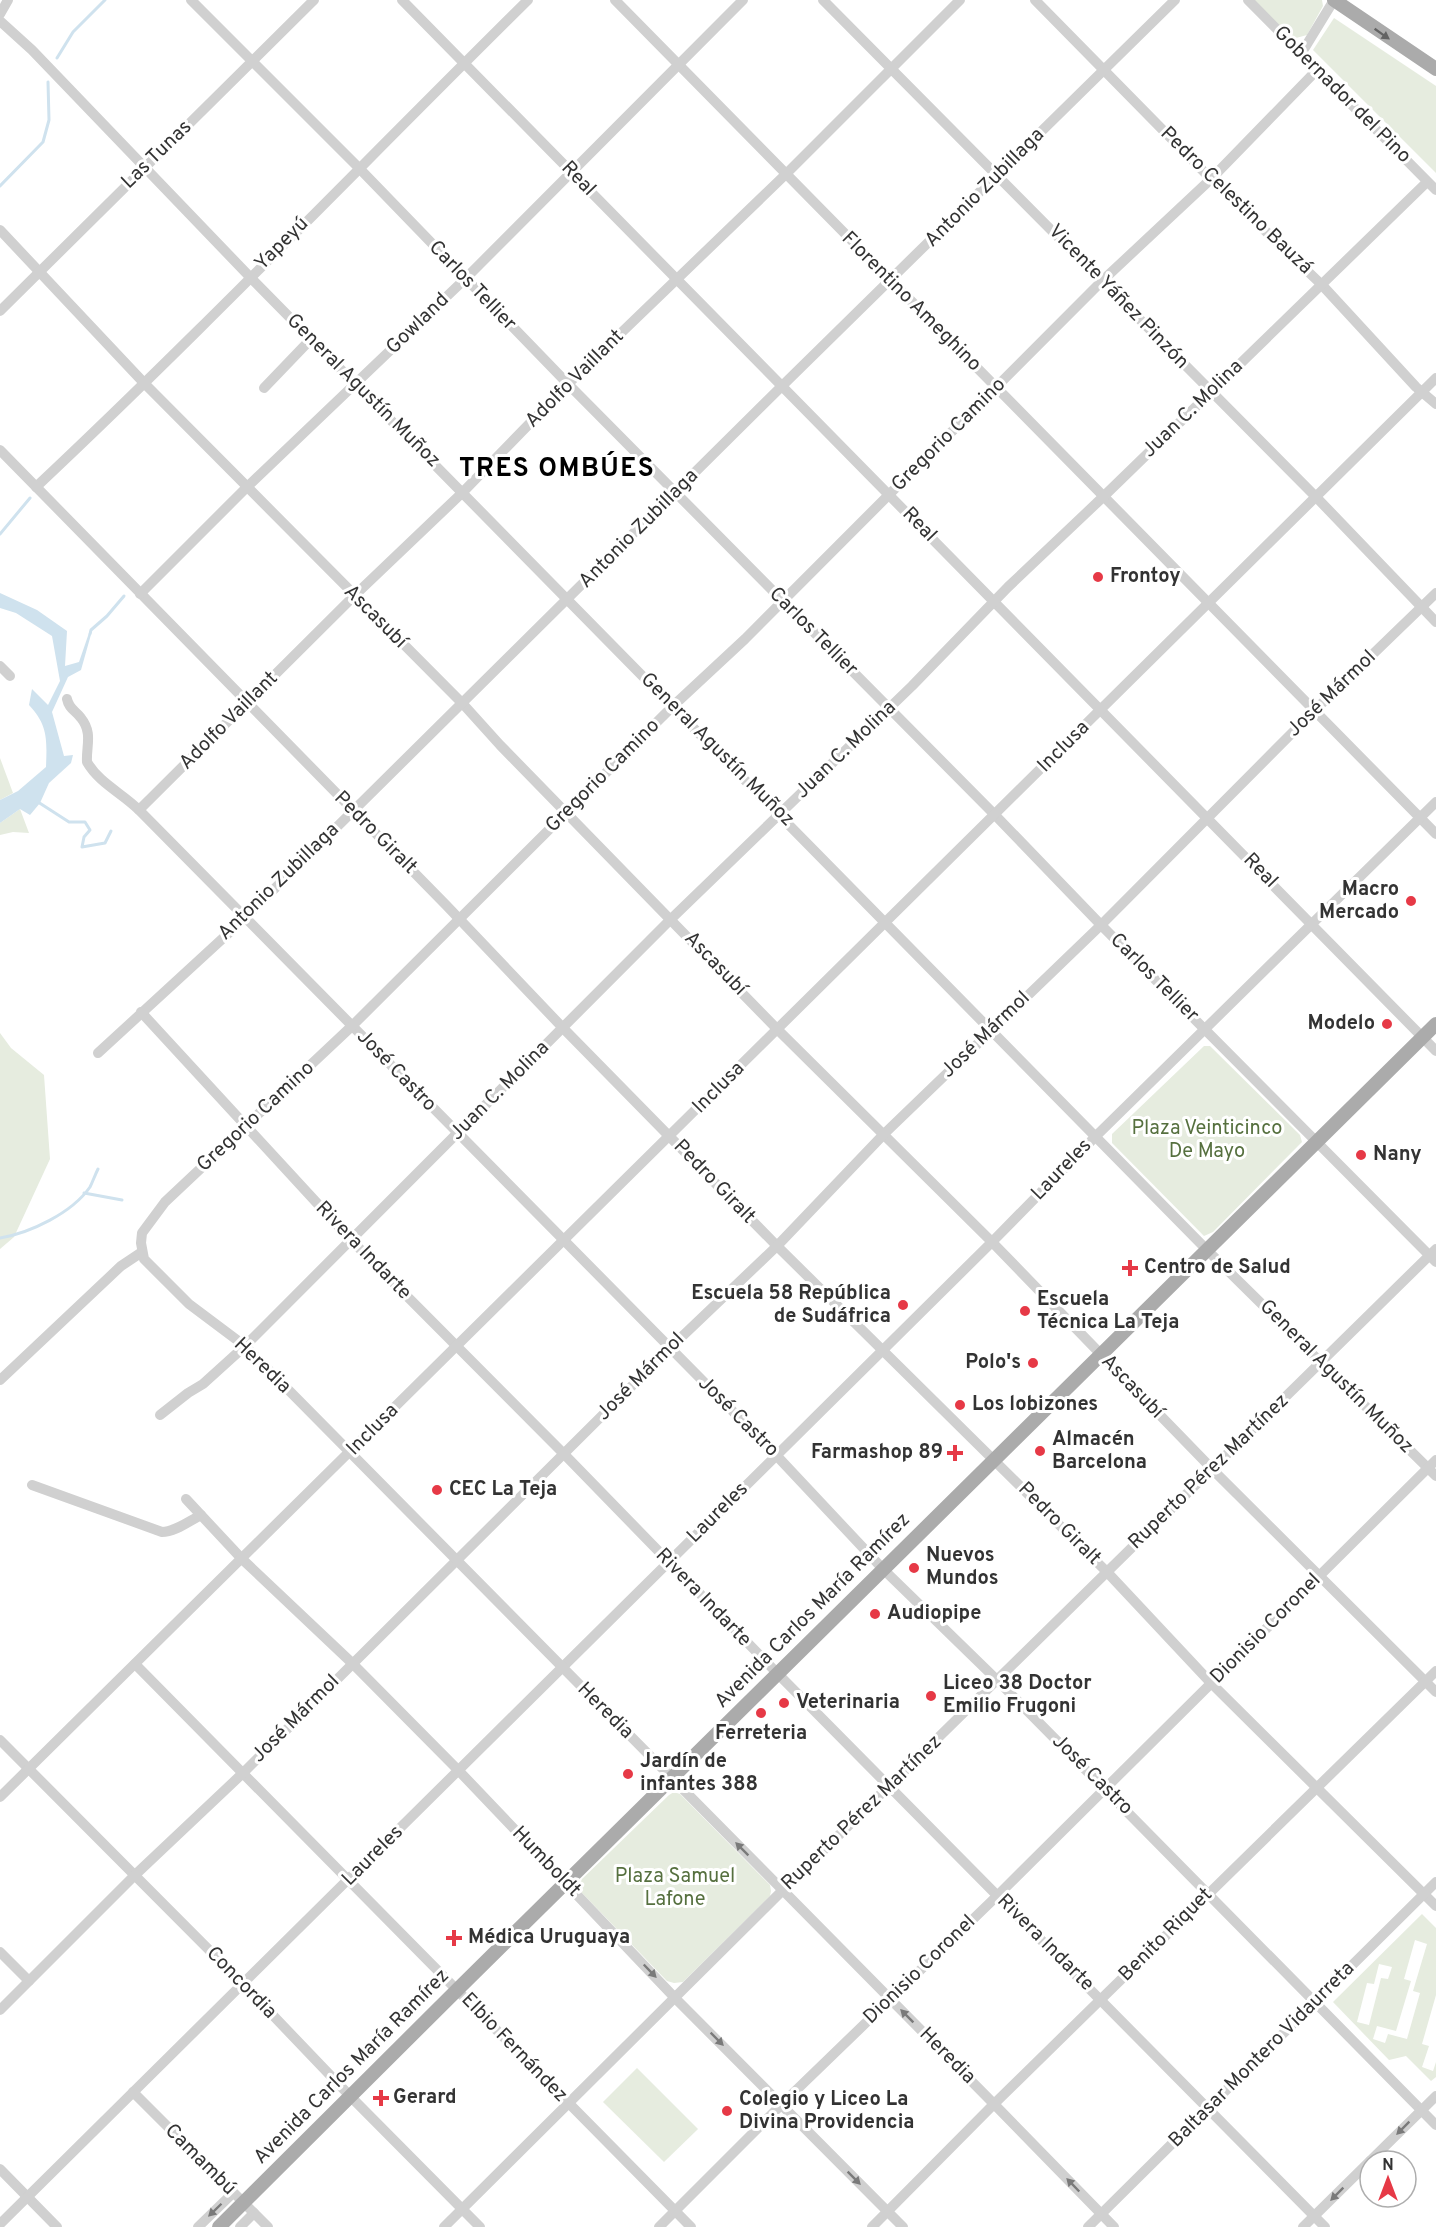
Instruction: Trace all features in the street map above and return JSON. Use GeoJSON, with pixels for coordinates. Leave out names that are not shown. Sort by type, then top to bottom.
{"type":"FeatureCollection","features":[{"type":"Feature","properties":{"kind":"main road"},"geometry":{"type":"LineString","coordinates":[[1334,0],[1436,69]]}},
{"type":"Feature","properties":{"kind":"main road","name":"Avenida Carlos María Ramírez"},"geometry":{"type":"LineString","coordinates":[[219,2227],[1436,1024]]}},
{"type":"Feature","properties":{"kind":"street"},"geometry":{"type":"LineString","coordinates":[[0,14],[8,0]]}},
{"type":"Feature","properties":{"kind":"street","name":"Carlos Tellier"},"geometry":{"type":"LineString","coordinates":[[191,0],[1316,1143],[1434,1256]]}},
{"type":"Feature","properties":{"kind":"street","name":"Las Tunas"},"geometry":{"type":"LineString","coordinates":[[0,311],[314,0]]}},
{"type":"Feature","properties":{"kind":"street","name":"Real"},"geometry":{"type":"LineString","coordinates":[[402,0],[1436,1051]]}},
{"type":"Feature","properties":{"kind":"street","name":"Yapeyú"},"geometry":{"type":"LineString","coordinates":[[36,487],[145,384],[528,0]]}},
{"type":"Feature","properties":{"kind":"street","name":"Florentino Ameghino"},"geometry":{"type":"LineString","coordinates":[[615,0],[1436,834]]}},
{"type":"Feature","properties":{"kind":"street","name":"Gowland"},"geometry":{"type":"LineString","coordinates":[[140,594],[247,487],[465,279],[743,0]]}},
{"type":"Feature","properties":{"kind":"street","name":"Vicente Yáñez Pinzón"},"geometry":{"type":"LineString","coordinates":[[823,0],[1317,498],[1436,622]]}},
{"type":"Feature","properties":{"kind":"street","name":"Adolfo Vaillant"},"geometry":{"type":"LineString","coordinates":[[139,810],[354,596],[463,492],[568,384],[678,280],[960,0]]}},
{"type":"Feature","properties":{"kind":"street","name":"Pedro Celestino Bauzá"},"geometry":{"type":"LineString","coordinates":[[1035,0],[1211,179],[1322,285],[1422,392],[1436,404]]}},
{"type":"Feature","properties":{"kind":"street","name":"Antonio Zubillaga"},"geometry":{"type":"LineString","coordinates":[[98,1053],[245,918],[1176,0]]}},
{"type":"Feature","properties":{"kind":"street","name":"Gobernador del Pino"},"geometry":{"type":"LineString","coordinates":[[1248,0],[1436,190]]}},
{"type":"Feature","properties":{"kind":"street"},"geometry":{"type":"LineString","coordinates":[[1301,54],[1334,0]]}},
{"type":"Feature","properties":{"kind":"street","name":"General Agustín Muñoz"},"geometry":{"type":"LineString","coordinates":[[0,21],[32,50],[250,277],[1207,1250],[1433,1468]]}},
{"type":"Feature","properties":{"kind":"street","name":"Gregorio Camino"},"geometry":{"type":"LineString","coordinates":[[142,1252],[140,1237],[165,1202],[352,1026],[1102,281],[1211,179],[1317,70]]}},
{"type":"Feature","properties":{"kind":"street","name":"Juan C. Molina"},"geometry":{"type":"LineString","coordinates":[[160,1415],[203,1384],[245,1346],[671,919],[994,602],[1428,182]]}},
{"type":"Feature","properties":{"kind":"street","name":"Ascasubí"},"geometry":{"type":"LineString","coordinates":[[0,230],[145,384],[463,704],[778,1030],[992,1242],[1212,1469],[1436,1692]]}},
{"type":"Feature","properties":{"kind":"street"},"geometry":{"type":"LineString","coordinates":[[264,388],[312,339]]}},
{"type":"Feature","properties":{"kind":"street","name":"Inclusa"},"geometry":{"type":"LineString","coordinates":[[0,1797],[1209,605],[1436,378]]}},
{"type":"Feature","properties":{"kind":"street","name":"Pedro Giralt"},"geometry":{"type":"LineString","coordinates":[[0,450],[777,1246],[1107,1572],[1211,1683],[1436,1906]]}},
{"type":"Feature","properties":{"kind":"street","name":"José Mármol"},"geometry":{"type":"LineString","coordinates":[[0,2010],[135,1875],[243,1773],[670,1348],[777,1246],[884,1134],[1101,925],[1314,711],[1436,593]]}},
{"type":"Feature","properties":{"kind":"street"},"geometry":{"type":"LineString","coordinates":[[0,666],[10,676]]}},
{"type":"Feature","properties":{"kind":"street","name":"José Castro"},"geometry":{"type":"LineString","coordinates":[[67,699],[71,710],[81,718],[87,729],[90,739],[87,762],[90,767],[115,792],[139,810],[776,1455],[883,1569],[1209,1893],[1436,2125]]}},
{"type":"Feature","properties":{"kind":"street","name":"Laureles"},"geometry":{"type":"LineString","coordinates":[[0,2224],[992,1242],[1096,1136],[1436,802]]}},
{"type":"Feature","properties":{"kind":"street","name":"Rivera Indarte"},"geometry":{"type":"LineString","coordinates":[[141,1012],[351,1239],[456,1347],[1325,2227]]}},
{"type":"Feature","properties":{"kind":"street"},"geometry":{"type":"LineString","coordinates":[[0,1380],[121,1266],[142,1252]]}},
{"type":"Feature","properties":{"kind":"street","name":"Heredia"},"geometry":{"type":"LineString","coordinates":[[142,1252],[149,1264],[189,1304],[245,1346],[1114,2227]]}},
{"type":"Feature","properties":{"kind":"street","name":"Ruperto Pérez Martínez"},"geometry":{"type":"LineString","coordinates":[[444,2227],[1212,1469],[1434,1256]]}},
{"type":"Feature","properties":{"kind":"street","name":"Dionisio Coronel"},"geometry":{"type":"LineString","coordinates":[[659,2227],[781,2104],[998,1895],[1320,1576],[1433,1468]]}},
{"type":"Feature","properties":{"kind":"street"},"geometry":{"type":"LineString","coordinates":[[32,1485],[162,1532],[178,1528],[201,1515]]}},
{"type":"Feature","properties":{"kind":"street","name":"Humboldt"},"geometry":{"type":"LineString","coordinates":[[186,1499],[242,1559],[352,1663],[459,1771],[675,1998],[903,2227]]}},
{"type":"Feature","properties":{"kind":"street","name":"Elbio Fernández"},"geometry":{"type":"LineString","coordinates":[[135,1664],[691,2227]]}},
{"type":"Feature","properties":{"kind":"street","name":"Benito Riquet"},"geometry":{"type":"LineString","coordinates":[[872,2227],[994,2104],[1436,1671]]}},
{"type":"Feature","properties":{"kind":"street","name":"Concordia"},"geometry":{"type":"LineString","coordinates":[[0,1740],[480,2227]]}},
{"type":"Feature","properties":{"kind":"street","name":"Baltasar Montero Vidaurreta"},"geometry":{"type":"LineString","coordinates":[[1088,2227],[1436,1882]]}},
{"type":"Feature","properties":{"kind":"street"},"geometry":{"type":"LineString","coordinates":[[0,1952],[29,1981]]}},
{"type":"Feature","properties":{"kind":"street","name":"Camambú"},"geometry":{"type":"LineString","coordinates":[[133,2092],[268,2227]]}},
{"type":"Feature","properties":{"kind":"street"},"geometry":{"type":"LineString","coordinates":[[1382,2149],[1436,2096]]}},
{"type":"Feature","properties":{"kind":"street"},"geometry":{"type":"LineString","coordinates":[[0,2169],[57,2227]]}},
{"type":"Feature","properties":{"kind":"street"},"geometry":{"type":"LineString","coordinates":[[1303,2227],[1358,2173]]}},
{"type":"Feature","properties":{"kind":"street"},"geometry":{"type":"LineString","coordinates":[[198,2227],[233,2193]]}},
{"type":"Feature","properties":{"kind":"street"},"geometry":{"type":"LineString","coordinates":[[240,2227],[254,2213]]}},
{"type":"Feature","properties":{"kind":"green space"},"geometry":{"type":"Polygon","coordinates":[[[1254,0],[1322,0],[1323,6],[1307,35],[1296,38],[1290,37],[1254,0]]]}},
{"type":"Feature","properties":{"kind":"green space"},"geometry":{"type":"Polygon","coordinates":[[[1334,18],[1436,86],[1436,173],[1313,50],[1334,18]]]}},
{"type":"Feature","properties":{"kind":"green space"},"geometry":{"type":"Polygon","coordinates":[[[0,758],[13,793],[0,800],[0,758]]]}},
{"type":"Feature","properties":{"kind":"green space"},"geometry":{"type":"Polygon","coordinates":[[[20,809],[29,833],[13,832],[0,835],[0,823],[20,809]]]}},
{"type":"Feature","properties":{"kind":"green space"},"geometry":{"type":"Polygon","coordinates":[[[0,1033],[11,1048],[44,1075],[50,1159],[14,1237],[0,1249],[0,1033]]]}},
{"type":"Feature","properties":{"kind":"green space","name":"Plaza Veinticinco De Mayo"},"geometry":{"type":"Polygon","coordinates":[[[1204,1046],[1210,1046],[1300,1135],[1302,1142],[1213,1232],[1204,1236],[1112,1143],[1112,1134],[1204,1046]]]}},
{"type":"Feature","properties":{"kind":"green space","name":"Plaza Samuel Lafone"},"geometry":{"type":"Polygon","coordinates":[[[674,1792],[680,1794],[770,1885],[771,1891],[770,1896],[683,1982],[674,1983],[667,1981],[582,1893],[579,1886],[582,1879],[674,1792]]]}},
{"type":"Feature","properties":{"kind":"green space"},"geometry":{"type":"Polygon","coordinates":[[[1422,1914],[1436,1928],[1436,1995],[1422,2044],[1429,2046],[1422,2067],[1433,2071],[1436,2062],[1436,2077],[1431,2081],[1406,2056],[1389,2060],[1333,2002],[1422,1914]],[[1415,1940],[1404,1979],[1411,1981],[1396,2031],[1377,2026],[1373,2039],[1385,2043],[1388,2034],[1407,2039],[1420,1993],[1413,1991],[1427,1944],[1415,1940]],[[1379,1964],[1374,1984],[1367,1983],[1357,2022],[1369,2025],[1381,1978],[1388,1979],[1392,1967],[1379,1964]]]}},
{"type":"Feature","properties":{"kind":"green space"},"geometry":{"type":"Polygon","coordinates":[[[637,2068],[698,2129],[664,2162],[603,2102],[637,2068]]]}},
{"type":"Feature","properties":{"kind":"water"},"geometry":{"type":"Polygon","coordinates":[[[0,593],[37,610],[67,631],[65,666],[79,662],[90,630],[92,631],[81,670],[68,677],[52,712],[64,756],[73,755],[71,763],[49,783],[40,803],[30,815],[20,809],[0,823],[0,800],[18,791],[46,767],[45,733],[40,719],[29,705],[32,689],[48,705],[60,681],[52,636],[16,613],[0,608],[0,593]]]}},
{"type":"Feature","properties":{"kind":"waterway"},"geometry":{"type":"LineString","coordinates":[[57,58],[73,32],[105,0]]}},
{"type":"Feature","properties":{"kind":"waterway"},"geometry":{"type":"LineString","coordinates":[[0,186],[43,142],[49,120],[48,82]]}},
{"type":"Feature","properties":{"kind":"waterway"},"geometry":{"type":"LineString","coordinates":[[0,534],[30,498]]}},
{"type":"Feature","properties":{"kind":"waterway"},"geometry":{"type":"LineString","coordinates":[[90,634],[91,630],[124,596]]}},
{"type":"Feature","properties":{"kind":"waterway"},"geometry":{"type":"LineString","coordinates":[[38,802],[69,822],[85,822],[90,830],[84,837],[82,847],[105,843],[111,831]]}},
{"type":"Feature","properties":{"kind":"waterway"},"geometry":{"type":"LineString","coordinates":[[0,1238],[37,1227],[62,1213],[90,1187],[98,1169]]}},
{"type":"Feature","properties":{"kind":"waterway"},"geometry":{"type":"LineString","coordinates":[[84,1193],[122,1200]]}},
{"type":"Feature","properties":{"kind":"place","name":"Frontoy"},"geometry":{"type":"Point","coordinates":[1098,577]}},
{"type":"Feature","properties":{"kind":"place","name":"Macro Mercado"},"geometry":{"type":"Point","coordinates":[1411,901]}},
{"type":"Feature","properties":{"kind":"place","name":"Modelo"},"geometry":{"type":"Point","coordinates":[1387,1024]}},
{"type":"Feature","properties":{"kind":"place","name":"Nany"},"geometry":{"type":"Point","coordinates":[1361,1155]}},
{"type":"Feature","properties":{"kind":"place","name":"Centro de Salud"},"geometry":{"type":"Point","coordinates":[1130,1268]}},
{"type":"Feature","properties":{"kind":"place","name":"Escuela 58 República de Sudáfrica"},"geometry":{"type":"Point","coordinates":[903,1305]}},
{"type":"Feature","properties":{"kind":"place","name":"Escuela Técnica La Teja"},"geometry":{"type":"Point","coordinates":[1025,1311]}},
{"type":"Feature","properties":{"kind":"place","name":"Polo's"},"geometry":{"type":"Point","coordinates":[1033,1363]}},
{"type":"Feature","properties":{"kind":"place","name":"Los lobizones"},"geometry":{"type":"Point","coordinates":[960,1405]}},
{"type":"Feature","properties":{"kind":"place","name":"Almacén Barcelona"},"geometry":{"type":"Point","coordinates":[1040,1451]}},
{"type":"Feature","properties":{"kind":"place","name":"Farmashop 89"},"geometry":{"type":"Point","coordinates":[955,1453]}},
{"type":"Feature","properties":{"kind":"place","name":"CEC La Teja"},"geometry":{"type":"Point","coordinates":[437,1490]}},
{"type":"Feature","properties":{"kind":"place","name":"Nuevos Mundos"},"geometry":{"type":"Point","coordinates":[914,1568]}},
{"type":"Feature","properties":{"kind":"place","name":"Audiopipe"},"geometry":{"type":"Point","coordinates":[875,1614]}},
{"type":"Feature","properties":{"kind":"place","name":"Liceo 38 Doctor Emilio Frugoni"},"geometry":{"type":"Point","coordinates":[931,1696]}},
{"type":"Feature","properties":{"kind":"place","name":"Veterinaria"},"geometry":{"type":"Point","coordinates":[784,1703]}},
{"type":"Feature","properties":{"kind":"place","name":"Ferreteria"},"geometry":{"type":"Point","coordinates":[761,1713]}},
{"type":"Feature","properties":{"kind":"place","name":"Jardín de infantes 388"},"geometry":{"type":"Point","coordinates":[628,1774]}},
{"type":"Feature","properties":{"kind":"place","name":"Médica Uruguaya"},"geometry":{"type":"Point","coordinates":[454,1938]}},
{"type":"Feature","properties":{"kind":"place","name":"Gerard"},"geometry":{"type":"Point","coordinates":[381,2098]}},
{"type":"Feature","properties":{"kind":"place","name":"Colegio y Liceo La Divina Providencia"},"geometry":{"type":"Point","coordinates":[727,2111]}},
{"type":"Feature","properties":{"kind":"district","name":"TRES OMBÚES"},"geometry":{"type":"Point","coordinates":[557,469]}}]}
